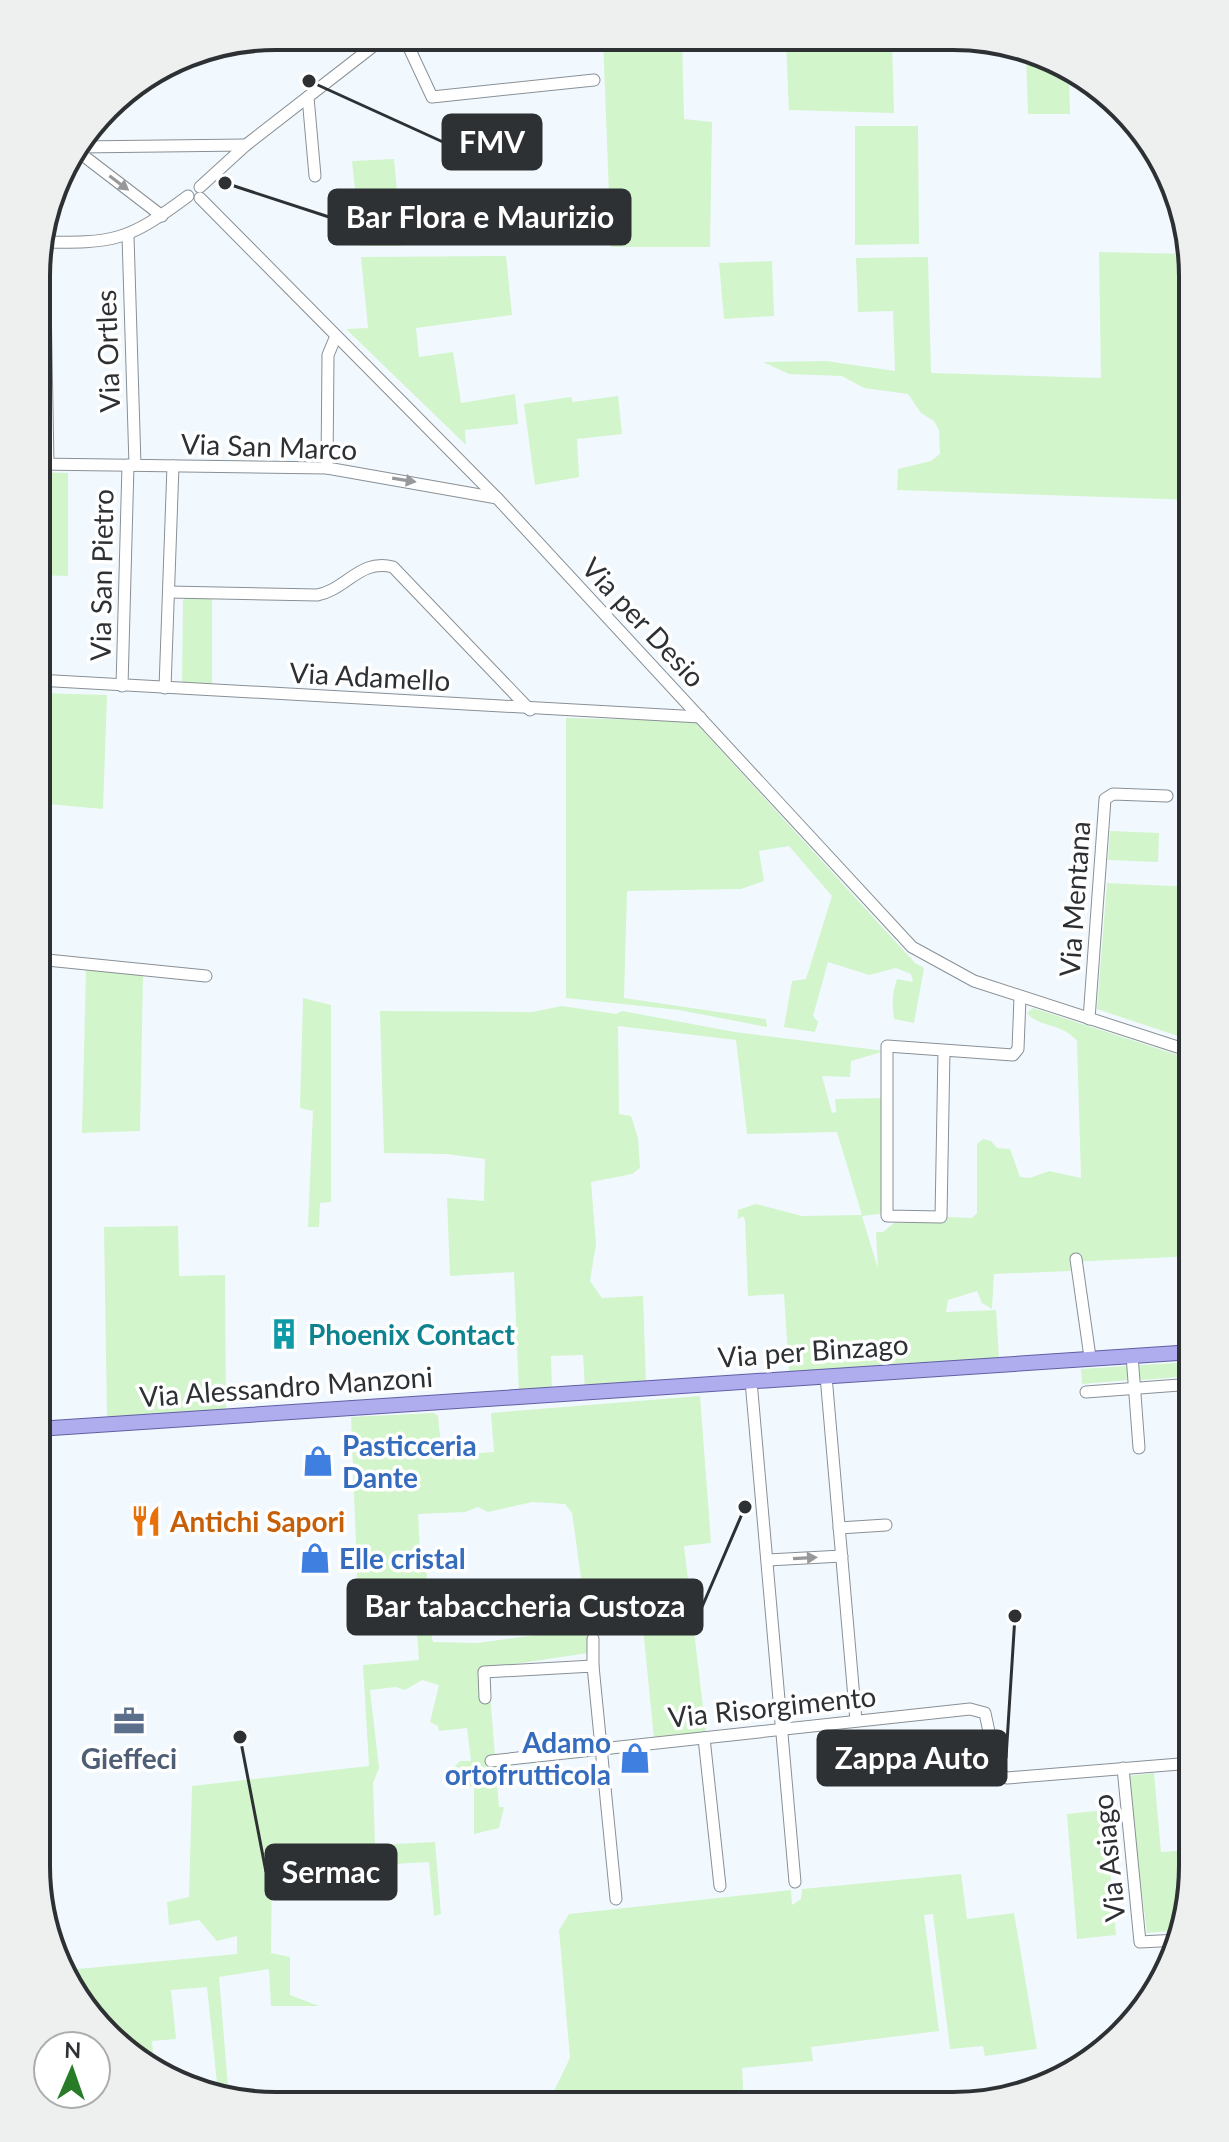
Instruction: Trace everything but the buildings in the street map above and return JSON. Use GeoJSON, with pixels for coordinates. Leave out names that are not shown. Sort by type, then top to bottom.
{"type":"FeatureCollection","features":[{"type":"Feature","properties":{"kind":"main road","name":"Via per Binzago"},"geometry":{"type":"LineString","coordinates":[[539,1396],[1179,1353]]}},
{"type":"Feature","properties":{"kind":"main road","name":"Via Alessandro Manzoni"},"geometry":{"type":"LineString","coordinates":[[50,1428],[539,1396]]}},
{"type":"Feature","properties":{"kind":"street"},"geometry":{"type":"LineString","coordinates":[[53,242],[106,243],[128,236],[162,216],[196,194],[246,145],[368,50]]}},
{"type":"Feature","properties":{"kind":"street"},"geometry":{"type":"LineString","coordinates":[[410,50],[432,97],[594,80]]}},
{"type":"Feature","properties":{"kind":"street"},"geometry":{"type":"LineString","coordinates":[[308,97],[315,176]]}},
{"type":"Feature","properties":{"kind":"street"},"geometry":{"type":"LineString","coordinates":[[90,148],[246,145]]}},
{"type":"Feature","properties":{"kind":"street"},"geometry":{"type":"LineString","coordinates":[[85,155],[162,216]]}},
{"type":"Feature","properties":{"kind":"street","name":"Via per Desio"},"geometry":{"type":"LineString","coordinates":[[196,194],[497,498],[912,947],[955,973],[1179,1048]]}},
{"type":"Feature","properties":{"kind":"street","name":"Via Ortles"},"geometry":{"type":"LineString","coordinates":[[128,236],[131,465]]}},
{"type":"Feature","properties":{"kind":"street"},"geometry":{"type":"LineString","coordinates":[[327,468],[328,355],[336,336]]}},
{"type":"Feature","properties":{"kind":"street","name":"Via San Marco"},"geometry":{"type":"LineString","coordinates":[[50,464],[327,468],[497,498]]}},
{"type":"Feature","properties":{"kind":"street","name":"Via San Pietro"},"geometry":{"type":"LineString","coordinates":[[122,686],[131,465]]}},
{"type":"Feature","properties":{"kind":"street"},"geometry":{"type":"LineString","coordinates":[[165,688],[173,466]]}},
{"type":"Feature","properties":{"kind":"street"},"geometry":{"type":"LineString","coordinates":[[169,592],[317,595],[334,590],[366,567],[393,567],[530,710]]}},
{"type":"Feature","properties":{"kind":"street","name":"Via Adamello"},"geometry":{"type":"LineString","coordinates":[[50,681],[530,710],[700,717]]}},
{"type":"Feature","properties":{"kind":"street","name":"Via Mentana"},"geometry":{"type":"LineString","coordinates":[[1089,1019],[1105,799],[1113,794],[1167,796]]}},
{"type":"Feature","properties":{"kind":"street"},"geometry":{"type":"LineString","coordinates":[[50,960],[206,976]]}},
{"type":"Feature","properties":{"kind":"street"},"geometry":{"type":"LineString","coordinates":[[944,1051],[941,1217],[887,1216],[887,1046],[1017,1053],[1020,997]]}},
{"type":"Feature","properties":{"kind":"street"},"geometry":{"type":"LineString","coordinates":[[1076,1259],[1090,1357]]}},
{"type":"Feature","properties":{"kind":"street"},"geometry":{"type":"LineString","coordinates":[[1132,1355],[1139,1448]]}},
{"type":"Feature","properties":{"kind":"street"},"geometry":{"type":"LineString","coordinates":[[826,1376],[856,1721]]}},
{"type":"Feature","properties":{"kind":"street"},"geometry":{"type":"LineString","coordinates":[[751,1381],[795,1882]]}},
{"type":"Feature","properties":{"kind":"street"},"geometry":{"type":"LineString","coordinates":[[1086,1392],[1179,1385]]}},
{"type":"Feature","properties":{"kind":"street"},"geometry":{"type":"LineString","coordinates":[[839,1528],[886,1525]]}},
{"type":"Feature","properties":{"kind":"street"},"geometry":{"type":"LineString","coordinates":[[768,1560],[842,1556]]}},
{"type":"Feature","properties":{"kind":"street"},"geometry":{"type":"LineString","coordinates":[[593,1639],[616,1899]]}},
{"type":"Feature","properties":{"kind":"street"},"geometry":{"type":"LineString","coordinates":[[485,1698],[484,1672],[593,1666]]}},
{"type":"Feature","properties":{"kind":"street","name":"Via Risorgimento"},"geometry":{"type":"LineString","coordinates":[[491,1761],[978,1710],[985,1713],[993,1766],[998,1774],[1007,1778],[1123,1768]]}},
{"type":"Feature","properties":{"kind":"street"},"geometry":{"type":"LineString","coordinates":[[704,1738],[720,1886]]}},
{"type":"Feature","properties":{"kind":"street"},"geometry":{"type":"LineString","coordinates":[[1123,1768],[1179,1764]]}},
{"type":"Feature","properties":{"kind":"street","name":"Via Asiago"},"geometry":{"type":"LineString","coordinates":[[1123,1768],[1140,1942],[1166,1941]]}},
{"type":"Feature","properties":{"kind":"green space"},"geometry":{"type":"Polygon","coordinates":[[[603,50],[682,50],[684,119],[712,122],[710,247],[611,247],[603,50]]]}},
{"type":"Feature","properties":{"kind":"green space"},"geometry":{"type":"Polygon","coordinates":[[[786,50],[892,50],[894,113],[789,110],[789,116],[786,50]]]}},
{"type":"Feature","properties":{"kind":"green space"},"geometry":{"type":"Polygon","coordinates":[[[1026,62],[1069,82],[1070,114],[1028,114],[1026,62]]]}},
{"type":"Feature","properties":{"kind":"green space"},"geometry":{"type":"Polygon","coordinates":[[[855,126],[918,126],[919,244],[855,245],[855,126]]]}},
{"type":"Feature","properties":{"kind":"green space"},"geometry":{"type":"Polygon","coordinates":[[[394,159],[402,246],[361,246],[352,161],[394,159]]]}},
{"type":"Feature","properties":{"kind":"green space"},"geometry":{"type":"Polygon","coordinates":[[[1099,252],[1178,254],[1179,500],[897,490],[898,469],[931,461],[940,454],[939,430],[934,421],[921,413],[908,394],[864,388],[842,376],[789,374],[763,362],[826,361],[895,371],[893,311],[858,312],[856,258],[928,257],[931,373],[1101,378],[1099,252]]]}},
{"type":"Feature","properties":{"kind":"green space"},"geometry":{"type":"Polygon","coordinates":[[[506,256],[512,315],[416,328],[419,357],[453,352],[461,403],[515,394],[518,424],[465,430],[466,445],[346,329],[368,328],[361,257],[506,256]]]}},
{"type":"Feature","properties":{"kind":"green space"},"geometry":{"type":"Polygon","coordinates":[[[772,261],[774,316],[724,319],[719,263],[772,261]]]}},
{"type":"Feature","properties":{"kind":"green space"},"geometry":{"type":"Polygon","coordinates":[[[618,396],[622,434],[577,439],[579,477],[535,485],[524,404],[571,397],[573,402],[618,396]]]}},
{"type":"Feature","properties":{"kind":"green space"},"geometry":{"type":"Polygon","coordinates":[[[50,472],[68,473],[68,576],[50,575],[50,472]]]}},
{"type":"Feature","properties":{"kind":"green space"},"geometry":{"type":"Polygon","coordinates":[[[188,597],[212,598],[212,685],[182,683],[183,600],[188,597]]]}},
{"type":"Feature","properties":{"kind":"green space"},"geometry":{"type":"Polygon","coordinates":[[[50,693],[107,695],[103,809],[50,804],[50,693]]]}},
{"type":"Feature","properties":{"kind":"green space"},"geometry":{"type":"Polygon","coordinates":[[[566,718],[694,721],[915,963],[924,968],[914,1023],[894,1019],[893,1008],[897,979],[913,982],[911,974],[896,968],[869,975],[828,962],[813,1016],[818,1022],[815,1032],[784,1027],[792,981],[806,979],[832,896],[789,846],[759,851],[764,881],[741,889],[627,891],[624,998],[766,1019],[767,1027],[679,1010],[566,998],[566,718]]]}},
{"type":"Feature","properties":{"kind":"green space"},"geometry":{"type":"Polygon","coordinates":[[[1110,831],[1159,833],[1158,862],[1108,860],[1110,831]]]}},
{"type":"Feature","properties":{"kind":"green space"},"geometry":{"type":"Polygon","coordinates":[[[1107,883],[1179,886],[1179,1036],[1097,1009],[1107,883]]]}},
{"type":"Feature","properties":{"kind":"green space"},"geometry":{"type":"Polygon","coordinates":[[[86,969],[143,975],[140,1131],[82,1133],[86,969]]]}},
{"type":"Feature","properties":{"kind":"green space"},"geometry":{"type":"Polygon","coordinates":[[[303,998],[331,1005],[331,1202],[320,1203],[319,1227],[308,1227],[313,1111],[300,1108],[303,998]]]}},
{"type":"Feature","properties":{"kind":"green space"},"geometry":{"type":"Polygon","coordinates":[[[562,1006],[616,1014],[622,1011],[735,1032],[885,1051],[851,1061],[850,1077],[822,1076],[832,1113],[836,1112],[835,1099],[885,1098],[887,1213],[862,1216],[878,1269],[876,1232],[883,1232],[894,1223],[946,1222],[948,1217],[972,1218],[977,1213],[977,1144],[983,1139],[991,1141],[997,1148],[1010,1149],[1020,1177],[1030,1178],[1049,1171],[1081,1178],[1077,1041],[1064,1031],[1032,1018],[1027,1013],[1033,1008],[1179,1055],[1179,1257],[1072,1262],[1070,1271],[994,1274],[992,1309],[982,1303],[977,1291],[948,1300],[946,1312],[996,1310],[999,1359],[789,1372],[784,1294],[748,1296],[745,1220],[743,1216],[738,1219],[738,1210],[756,1204],[802,1216],[862,1215],[837,1132],[747,1134],[736,1040],[618,1026],[619,1114],[631,1116],[638,1138],[640,1168],[632,1174],[591,1182],[596,1244],[590,1281],[602,1298],[643,1296],[646,1384],[585,1390],[583,1355],[551,1356],[552,1392],[519,1394],[514,1272],[450,1276],[447,1198],[484,1201],[485,1159],[446,1154],[384,1153],[380,1011],[532,1012],[562,1006]]]}},
{"type":"Feature","properties":{"kind":"green space"},"geometry":{"type":"Polygon","coordinates":[[[178,1226],[179,1276],[225,1275],[226,1412],[107,1418],[104,1227],[178,1226]]]}},
{"type":"Feature","properties":{"kind":"green space"},"geometry":{"type":"Polygon","coordinates":[[[1179,1363],[1179,1377],[1140,1380],[1139,1365],[1179,1363]]]}},
{"type":"Feature","properties":{"kind":"green space"},"geometry":{"type":"Polygon","coordinates":[[[1127,1366],[1129,1380],[1082,1384],[1081,1369],[1127,1366]]]}},
{"type":"Feature","properties":{"kind":"green space"},"geometry":{"type":"Polygon","coordinates":[[[700,1396],[711,1543],[684,1546],[706,1733],[654,1739],[643,1628],[588,1636],[588,1653],[488,1668],[499,1807],[504,1807],[499,1828],[474,1834],[474,1786],[464,1787],[461,1778],[454,1776],[453,1768],[460,1761],[471,1761],[467,1728],[439,1731],[438,1726],[430,1722],[439,1685],[422,1680],[405,1690],[396,1687],[370,1690],[379,1768],[373,1783],[375,1845],[435,1842],[441,1914],[434,1916],[429,1862],[272,1871],[271,1953],[290,1957],[290,1995],[319,2006],[271,2006],[269,1969],[219,1977],[228,2086],[215,2083],[207,1987],[171,1990],[176,2039],[152,2041],[153,2056],[106,2015],[75,1969],[237,1954],[237,1936],[217,1941],[199,1920],[169,1925],[167,1902],[189,1897],[192,1786],[369,1766],[363,1665],[419,1660],[414,1592],[358,1596],[351,1417],[434,1413],[438,1416],[442,1456],[494,1452],[491,1413],[700,1396]],[[532,1502],[488,1512],[478,1507],[465,1512],[418,1514],[420,1553],[427,1575],[425,1604],[433,1642],[477,1643],[588,1628],[572,1513],[565,1504],[532,1502]]]}},
{"type":"Feature","properties":{"kind":"green space"},"geometry":{"type":"Polygon","coordinates":[[[1154,1773],[1161,1852],[1179,1851],[1179,1881],[1169,1931],[1147,1933],[1127,1776],[1154,1773]]]}},
{"type":"Feature","properties":{"kind":"green space"},"geometry":{"type":"Polygon","coordinates":[[[1105,1810],[1116,1935],[1077,1939],[1067,1814],[1105,1810]]]}},
{"type":"Feature","properties":{"kind":"green space"},"geometry":{"type":"Polygon","coordinates":[[[961,1874],[967,1919],[1014,1913],[1037,2049],[985,2056],[983,2046],[950,2049],[933,1914],[924,1915],[939,2031],[811,2047],[813,2061],[742,2068],[743,2092],[554,2092],[570,2058],[559,1930],[569,1914],[791,1890],[792,1905],[801,1899],[802,1889],[961,1874]]]}},
{"type":"Feature","properties":{"kind":"place","name":"FMV"},"geometry":{"type":"Point","coordinates":[309,81]}},
{"type":"Feature","properties":{"kind":"place","name":"Bar Flora e Maurizio"},"geometry":{"type":"Point","coordinates":[225,183]}},
{"type":"Feature","properties":{"kind":"place","name":"Phoenix Contact"},"geometry":{"type":"Point","coordinates":[284,1334]}},
{"type":"Feature","properties":{"kind":"place","name":"Pasticceria Dante"},"geometry":{"type":"Point","coordinates":[318,1461]}},
{"type":"Feature","properties":{"kind":"place","name":"Bar tabaccheria Custoza"},"geometry":{"type":"Point","coordinates":[745,1507]}},
{"type":"Feature","properties":{"kind":"place","name":"Antichi Sapori"},"geometry":{"type":"Point","coordinates":[146,1521]}},
{"type":"Feature","properties":{"kind":"place","name":"Elle cristal"},"geometry":{"type":"Point","coordinates":[315,1558]}},
{"type":"Feature","properties":{"kind":"place","name":"Zappa Auto"},"geometry":{"type":"Point","coordinates":[1015,1616]}},
{"type":"Feature","properties":{"kind":"place","name":"Gieffeci"},"geometry":{"type":"Point","coordinates":[129,1721]}},
{"type":"Feature","properties":{"kind":"place","name":"Sermac"},"geometry":{"type":"Point","coordinates":[240,1737]}},
{"type":"Feature","properties":{"kind":"place","name":"Adamo ortofrutticola"},"geometry":{"type":"Point","coordinates":[635,1758]}}]}
